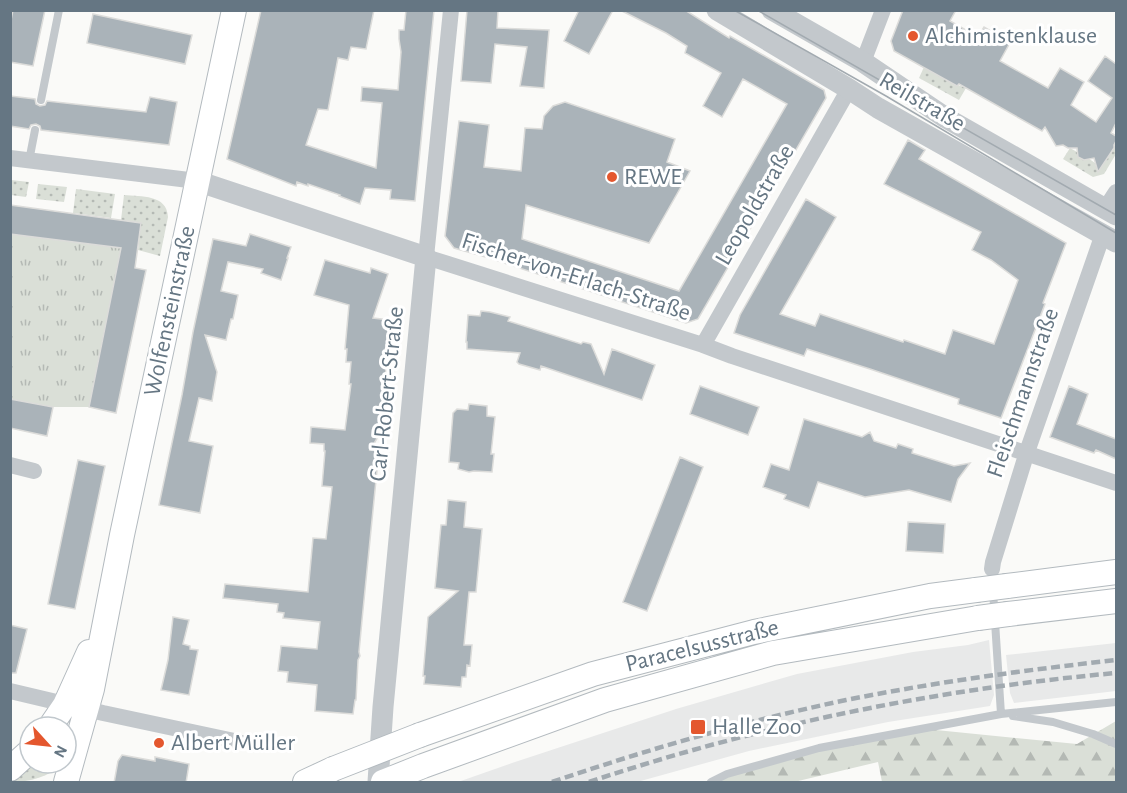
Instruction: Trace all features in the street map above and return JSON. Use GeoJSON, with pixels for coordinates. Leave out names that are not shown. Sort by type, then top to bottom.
{"type":"FeatureCollection","features":[{"type":"Feature","properties":{"kind":"main road","name":"Wolfensteinstraße"},"geometry":{"type":"LineString","coordinates":[[64,779],[76,707],[106,612],[234,10]]}},
{"type":"Feature","properties":{"kind":"main road","name":"Paracelsusstraße"},"geometry":{"type":"LineString","coordinates":[[305,783],[333,769],[420,735],[593,674],[754,632],[930,596],[976,590],[999,578],[1116,572]]}},
{"type":"Feature","properties":{"kind":"main road","name":"Paracelsusstraße"},"geometry":{"type":"LineString","coordinates":[[383,783],[423,766],[605,700],[773,653],[978,618],[1116,601]]}},
{"type":"Feature","properties":{"kind":"main road","name":"Wolfensteinstraße"},"geometry":{"type":"LineString","coordinates":[[66,715],[76,707]]}},
{"type":"Feature","properties":{"kind":"street","name":"Carl-Robert-Straße"},"geometry":{"type":"LineString","coordinates":[[378,783],[381,719],[451,10]]}},
{"type":"Feature","properties":{"kind":"street","name":"Reilstraße"},"geometry":{"type":"LineString","coordinates":[[717,10],[878,108],[1110,238],[1113,205],[946,118],[863,62],[772,10]]}},
{"type":"Feature","properties":{"kind":"street"},"geometry":{"type":"LineString","coordinates":[[863,62],[883,10]]}},
{"type":"Feature","properties":{"kind":"street","name":"Leopoldstraße"},"geometry":{"type":"LineString","coordinates":[[703,345],[849,89]]}},
{"type":"Feature","properties":{"kind":"street","name":"Fischer-von-Erlach-Straße"},"geometry":{"type":"LineString","coordinates":[[10,158],[197,181],[703,345],[1116,483]]}},
{"type":"Feature","properties":{"kind":"street","name":"Fleischmannstraße"},"geometry":{"type":"LineString","coordinates":[[999,578],[993,562],[1027,452],[1110,238]]}},
{"type":"Feature","properties":{"kind":"street"},"geometry":{"type":"LineString","coordinates":[[10,465],[34,471]]}},
{"type":"Feature","properties":{"kind":"street"},"geometry":{"type":"LineString","coordinates":[[10,691],[239,742]]}},
{"type":"Feature","properties":{"kind":"lane"},"geometry":{"type":"LineString","coordinates":[[41,100],[59,10]]}},
{"type":"Feature","properties":{"kind":"lane"},"geometry":{"type":"LineString","coordinates":[[29,161],[35,130]]}},
{"type":"Feature","properties":{"kind":"lane"},"geometry":{"type":"LineString","coordinates":[[999,578],[1001,714]]}},
{"type":"Feature","properties":{"kind":"lane"},"geometry":{"type":"LineString","coordinates":[[711,783],[727,774],[819,748],[1001,714],[1116,702]]}},
{"type":"Feature","properties":{"kind":"lane"},"geometry":{"type":"LineString","coordinates":[[1001,714],[1053,722],[1093,734],[1116,744]]}},
{"type":"Feature","properties":{"kind":"shaded area"},"geometry":{"type":"Polygon","coordinates":[[[989,640],[994,695],[990,706],[888,722],[749,751],[637,782],[458,782],[676,709],[797,674],[989,640]]]}},
{"type":"Feature","properties":{"kind":"shaded area"},"geometry":{"type":"Polygon","coordinates":[[[1116,643],[1116,691],[1014,703],[1010,693],[1006,655],[1116,643]]]}},
{"type":"Feature","properties":{"kind":"green space"},"geometry":{"type":"Polygon","coordinates":[[[924,67],[957,86],[966,88],[959,100],[919,78],[924,67]]]}},
{"type":"Feature","properties":{"kind":"green space"},"geometry":{"type":"Polygon","coordinates":[[[1114,145],[1116,154],[1104,174],[1093,177],[1063,159],[1070,148],[1077,152],[1078,157],[1084,160],[1088,158],[1096,166],[1103,165],[1107,153],[1111,153],[1114,145]]]}},
{"type":"Feature","properties":{"kind":"green space"},"geometry":{"type":"Polygon","coordinates":[[[11,180],[29,182],[26,197],[11,195],[11,180]]]}},
{"type":"Feature","properties":{"kind":"green space"},"geometry":{"type":"Polygon","coordinates":[[[38,184],[67,187],[64,202],[36,199],[38,184]]]}},
{"type":"Feature","properties":{"kind":"green space"},"geometry":{"type":"Polygon","coordinates":[[[76,189],[115,194],[111,218],[73,213],[76,189]]]}},
{"type":"Feature","properties":{"kind":"green space"},"geometry":{"type":"Polygon","coordinates":[[[124,195],[158,200],[167,210],[168,217],[160,256],[138,250],[141,223],[121,220],[124,195]]]}},
{"type":"Feature","properties":{"kind":"green space"},"geometry":{"type":"Polygon","coordinates":[[[11,234],[125,248],[118,265],[89,407],[53,407],[11,399],[11,234]]]}},
{"type":"Feature","properties":{"kind":"green space"},"geometry":{"type":"Polygon","coordinates":[[[1116,721],[1116,782],[882,782],[878,762],[794,782],[711,782],[818,750],[926,729],[1077,744],[1116,721]]]}},
{"type":"Feature","properties":{"kind":"green space"},"geometry":{"type":"Polygon","coordinates":[[[18,772],[18,775],[46,775],[25,781],[11,782],[11,778],[18,772]]]}},
{"type":"Feature","properties":{"kind":"building"},"geometry":{"type":"Polygon","coordinates":[[[13,10],[45,10],[33,66],[10,62],[10,25],[13,10]]]}},
{"type":"Feature","properties":{"kind":"building"},"geometry":{"type":"Polygon","coordinates":[[[261,10],[374,10],[366,49],[351,47],[348,60],[338,58],[328,110],[318,109],[306,145],[376,168],[382,103],[361,101],[362,87],[398,90],[401,52],[399,30],[404,30],[406,10],[434,10],[415,201],[390,199],[391,190],[365,188],[360,204],[308,184],[308,186],[297,182],[296,186],[227,159],[261,10]]]}},
{"type":"Feature","properties":{"kind":"building"},"geometry":{"type":"Polygon","coordinates":[[[467,10],[498,10],[497,28],[549,30],[544,88],[520,86],[527,47],[495,44],[491,83],[461,81],[467,10]]]}},
{"type":"Feature","properties":{"kind":"building"},"geometry":{"type":"Polygon","coordinates":[[[579,10],[613,10],[589,54],[564,41],[579,10]]]}},
{"type":"Feature","properties":{"kind":"building"},"geometry":{"type":"Polygon","coordinates":[[[620,10],[685,10],[729,38],[730,36],[824,90],[826,98],[698,319],[686,323],[454,248],[445,236],[459,121],[489,125],[484,167],[521,171],[525,128],[542,129],[544,116],[553,106],[565,102],[675,139],[667,162],[690,171],[649,243],[526,205],[522,239],[679,291],[787,104],[743,79],[722,117],[703,106],[721,73],[685,53],[687,46],[620,10]]]}},
{"type":"Feature","properties":{"kind":"building"},"geometry":{"type":"Polygon","coordinates":[[[903,10],[956,10],[950,21],[978,37],[984,27],[996,34],[998,31],[1012,39],[1000,61],[1048,88],[1060,68],[1084,82],[1071,105],[1096,122],[1112,98],[1088,81],[1105,56],[1116,64],[1116,123],[1111,133],[1116,136],[1116,141],[1098,172],[1094,158],[1084,160],[1078,157],[1077,148],[1056,146],[1045,127],[1042,131],[959,84],[957,86],[894,51],[891,41],[903,10]]]}},
{"type":"Feature","properties":{"kind":"building"},"geometry":{"type":"Polygon","coordinates":[[[93,14],[192,35],[185,64],[87,43],[93,14]]]}},
{"type":"Feature","properties":{"kind":"building"},"geometry":{"type":"Polygon","coordinates":[[[10,96],[35,99],[36,104],[40,106],[45,105],[47,101],[146,112],[150,97],[177,102],[169,145],[41,130],[36,124],[31,125],[29,129],[10,126],[10,96]]]}},
{"type":"Feature","properties":{"kind":"building"},"geometry":{"type":"Polygon","coordinates":[[[908,140],[925,150],[919,159],[1066,243],[1001,418],[958,404],[959,399],[870,369],[807,349],[804,356],[734,333],[740,315],[806,199],[836,217],[780,314],[815,326],[820,314],[945,354],[953,330],[994,344],[1018,280],[991,260],[972,250],[981,232],[884,184],[908,140]]]}},
{"type":"Feature","properties":{"kind":"building"},"geometry":{"type":"Polygon","coordinates":[[[10,205],[141,223],[135,268],[146,270],[116,413],[89,407],[121,248],[10,234],[10,205]]]}},
{"type":"Feature","properties":{"kind":"building"},"geometry":{"type":"Polygon","coordinates":[[[250,234],[291,247],[281,280],[261,273],[263,269],[228,262],[221,291],[238,295],[233,319],[231,319],[226,340],[205,335],[217,372],[212,401],[199,398],[189,441],[213,446],[200,513],[159,505],[213,239],[246,246],[250,234]]]}},
{"type":"Feature","properties":{"kind":"building"},"geometry":{"type":"Polygon","coordinates":[[[325,260],[370,273],[371,268],[388,274],[373,318],[390,320],[389,329],[393,329],[389,356],[387,356],[382,416],[385,421],[384,427],[370,450],[379,450],[353,714],[315,711],[317,685],[287,682],[288,672],[278,671],[281,646],[317,649],[320,622],[283,618],[284,613],[277,612],[278,604],[223,598],[225,584],[308,592],[313,538],[326,539],[332,487],[322,486],[324,444],[310,443],[311,427],[345,430],[351,384],[349,384],[351,362],[346,362],[347,349],[345,349],[349,305],[314,295],[325,260]]]}},
{"type":"Feature","properties":{"kind":"building"},"geometry":{"type":"Polygon","coordinates":[[[481,311],[510,317],[508,321],[581,344],[583,342],[591,344],[604,374],[612,349],[655,365],[642,400],[541,366],[540,370],[519,364],[517,362],[520,353],[467,349],[468,315],[480,316],[481,311]]]}},
{"type":"Feature","properties":{"kind":"building"},"geometry":{"type":"Polygon","coordinates":[[[700,386],[759,407],[748,435],[690,414],[700,386]]]}},
{"type":"Feature","properties":{"kind":"building"},"geometry":{"type":"Polygon","coordinates":[[[1069,386],[1088,394],[1077,424],[1116,439],[1116,459],[1096,450],[1094,453],[1050,437],[1069,386]]]}},
{"type":"Feature","properties":{"kind":"building"},"geometry":{"type":"Polygon","coordinates":[[[10,399],[53,407],[47,436],[10,428],[10,399]]]}},
{"type":"Feature","properties":{"kind":"building"},"geometry":{"type":"Polygon","coordinates":[[[469,404],[487,406],[487,416],[495,417],[491,454],[494,454],[492,472],[469,472],[458,469],[459,463],[449,462],[453,413],[457,409],[468,410],[469,404]]]}},
{"type":"Feature","properties":{"kind":"building"},"geometry":{"type":"Polygon","coordinates":[[[804,419],[862,437],[870,432],[874,441],[896,448],[898,444],[913,449],[912,453],[954,466],[970,463],[958,479],[951,502],[909,490],[865,497],[818,482],[809,508],[784,499],[786,495],[763,487],[771,464],[789,470],[804,419]]]}},
{"type":"Feature","properties":{"kind":"building"},"geometry":{"type":"Polygon","coordinates":[[[680,457],[703,467],[647,611],[623,602],[680,457]]]}},
{"type":"Feature","properties":{"kind":"building"},"geometry":{"type":"Polygon","coordinates":[[[78,460],[105,466],[75,609],[48,604],[78,460]]]}},
{"type":"Feature","properties":{"kind":"building"},"geometry":{"type":"Polygon","coordinates":[[[448,500],[466,502],[464,527],[482,529],[476,592],[469,592],[464,645],[472,645],[470,666],[467,665],[466,677],[462,677],[461,687],[424,684],[425,676],[423,676],[428,617],[458,591],[435,588],[441,525],[446,525],[448,500]]]}},
{"type":"Feature","properties":{"kind":"building"},"geometry":{"type":"Polygon","coordinates":[[[908,522],[945,524],[943,553],[906,551],[908,522]]]}},
{"type":"Feature","properties":{"kind":"building"},"geometry":{"type":"Polygon","coordinates":[[[173,617],[189,620],[183,644],[190,646],[190,649],[198,650],[189,695],[161,690],[168,660],[173,617]]]}},
{"type":"Feature","properties":{"kind":"building"},"geometry":{"type":"Polygon","coordinates":[[[10,625],[27,629],[16,673],[10,673],[10,625]]]}},
{"type":"Feature","properties":{"kind":"building"},"geometry":{"type":"Polygon","coordinates":[[[122,755],[155,761],[155,757],[189,764],[186,783],[114,783],[118,761],[122,755]]]}},
{"type":"Feature","properties":{"kind":"tram line"},"geometry":{"type":"LineString","coordinates":[[734,10],[886,96],[1116,233]]}},
{"type":"Feature","properties":{"kind":"tram line"},"geometry":{"type":"LineString","coordinates":[[757,10],[1116,215]]}},
{"type":"Feature","properties":{"kind":"railway"},"geometry":{"type":"LineString","coordinates":[[552,782],[698,736],[846,700],[981,677],[1116,660]]}},
{"type":"Feature","properties":{"kind":"railway"},"geometry":{"type":"LineString","coordinates":[[589,782],[718,743],[850,712],[982,689],[1116,673]]}},
{"type":"Feature","properties":{"kind":"place","name":"Alchimistenklause"},"geometry":{"type":"Point","coordinates":[913,36]}},
{"type":"Feature","properties":{"kind":"place","name":"REWE"},"geometry":{"type":"Point","coordinates":[612,177]}},
{"type":"Feature","properties":{"kind":"place","name":"Halle Zoo"},"geometry":{"type":"Point","coordinates":[698,727]}},
{"type":"Feature","properties":{"kind":"place","name":"Albert Müller"},"geometry":{"type":"Point","coordinates":[159,743]}}]}
